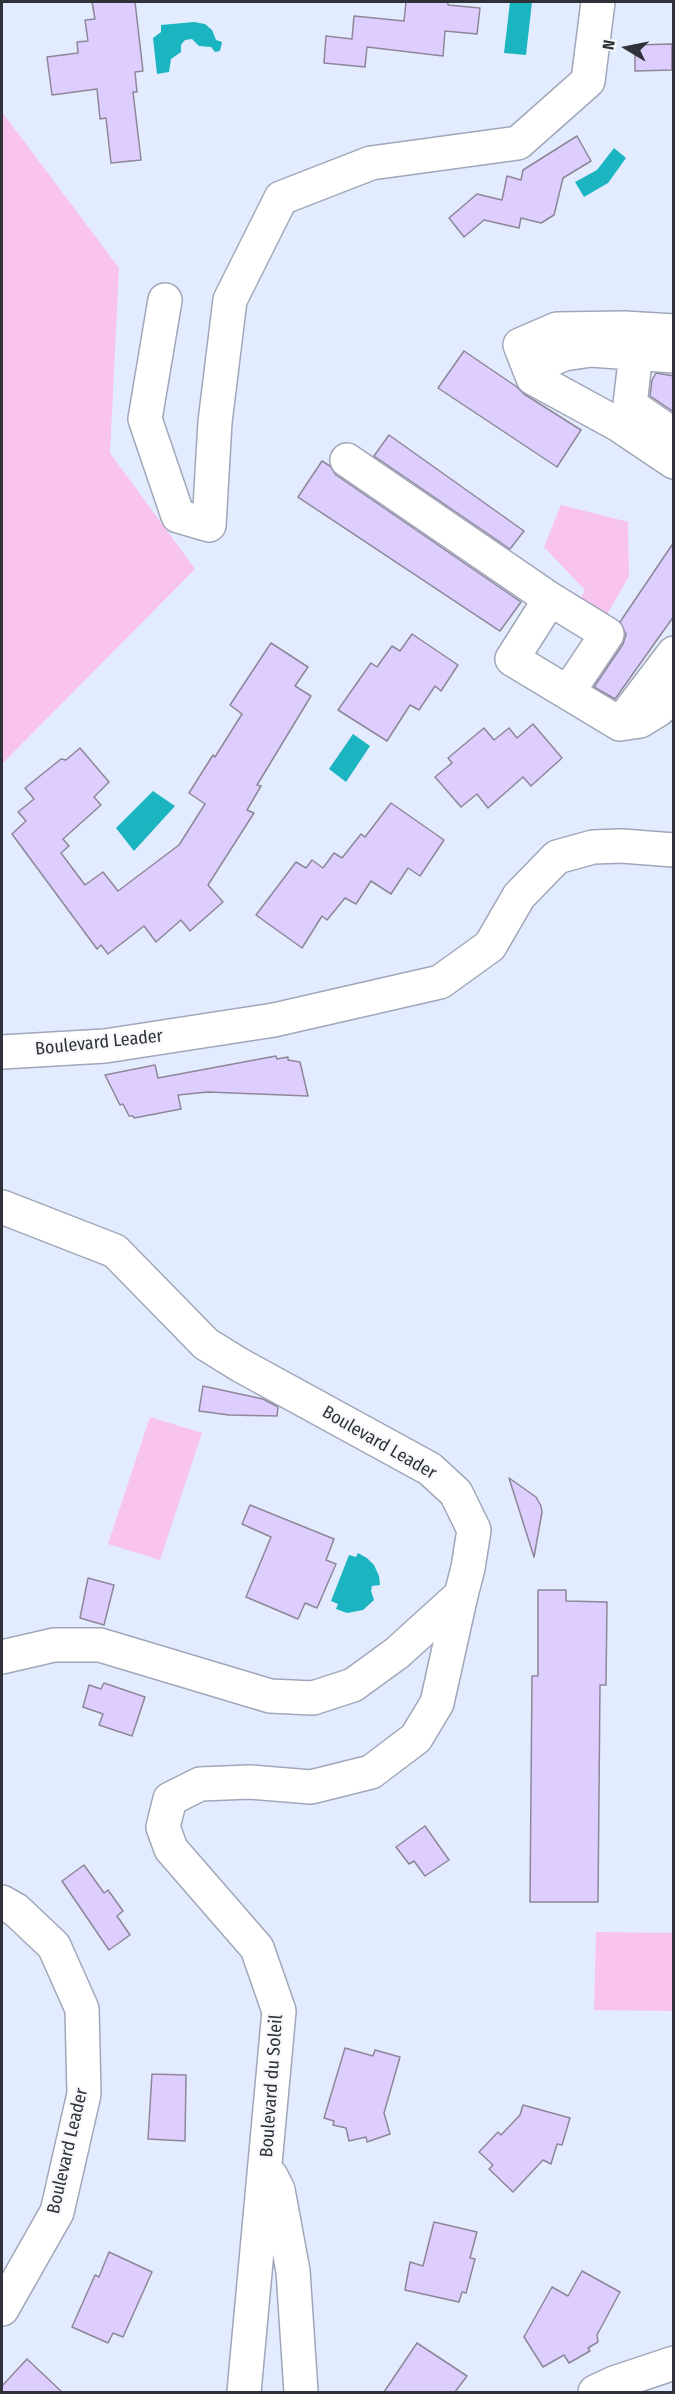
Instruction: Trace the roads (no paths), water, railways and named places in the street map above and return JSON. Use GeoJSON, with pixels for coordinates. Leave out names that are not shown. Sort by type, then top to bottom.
{"type":"FeatureCollection","features":[{"type":"Feature","properties":{"kind":"street"},"geometry":{"type":"LineString","coordinates":[[165,300],[145,419],[178,516],[209,525],[215,422],[230,300],[281,198],[371,163],[518,143],[588,81],[598,2]]}},
{"type":"Feature","properties":{"kind":"street"},"geometry":{"type":"LineString","coordinates":[[526,356],[557,329],[624,328],[674,331]]}},
{"type":"Feature","properties":{"kind":"street"},"geometry":{"type":"LineString","coordinates":[[526,356],[591,350],[674,356]]}},
{"type":"Feature","properties":{"kind":"street"},"geometry":{"type":"LineString","coordinates":[[636,352],[630,405],[674,435]]}},
{"type":"Feature","properties":{"kind":"street"},"geometry":{"type":"LineString","coordinates":[[526,356],[533,378],[619,426],[674,462]]}},
{"type":"Feature","properties":{"kind":"street"},"geometry":{"type":"LineString","coordinates":[[347,460],[607,634],[568,692]]}},
{"type":"Feature","properties":{"kind":"street"},"geometry":{"type":"LineString","coordinates":[[550,598],[512,659],[620,723],[640,721],[658,710],[674,695]]}},
{"type":"Feature","properties":{"kind":"street"},"geometry":{"type":"LineString","coordinates":[[620,723],[674,653]]}},
{"type":"Feature","properties":{"kind":"street","name":"Boulevard Leader"},"geometry":{"type":"LineString","coordinates":[[2,1052],[105,1046],[262,1022],[440,982],[490,946],[519,896],[557,857],[593,847],[622,846],[674,850]]}},
{"type":"Feature","properties":{"kind":"street","name":"Boulevard Leader"},"geometry":{"type":"LineString","coordinates":[[2,1207],[115,1251],[206,1344],[430,1469],[456,1493],[474,1530],[461,1595]]}},
{"type":"Feature","properties":{"kind":"street"},"geometry":{"type":"LineString","coordinates":[[2,1657],[54,1645],[100,1644],[270,1696],[313,1698],[353,1685],[397,1653],[461,1595]]}},
{"type":"Feature","properties":{"kind":"street","name":"Boulevard du Soleil"},"geometry":{"type":"LineString","coordinates":[[244,2392],[279,2011],[257,1948],[171,1848],[163,1827],[170,1799],[200,1784],[250,1782],[311,1787],[371,1772],[416,1738],[437,1703],[461,1595]]}},
{"type":"Feature","properties":{"kind":"street","name":"Boulevard Leader"},"geometry":{"type":"LineString","coordinates":[[2,1902],[16,1910],[54,1946],[82,2009],[84,2094],[57,2212],[2,2309]]}},
{"type":"Feature","properties":{"kind":"street"},"geometry":{"type":"LineString","coordinates":[[266,2166],[278,2190],[293,2271],[300,2392]]}},
{"type":"Feature","properties":{"kind":"street"},"geometry":{"type":"LineString","coordinates":[[595,2392],[614,2383],[674,2363]]}},
{"type":"Feature","properties":{"kind":"water"},"geometry":{"type":"Polygon","coordinates":[[[510,2],[532,2],[526,55],[504,53],[510,2]]]}},
{"type":"Feature","properties":{"kind":"water"},"geometry":{"type":"Polygon","coordinates":[[[194,22],[205,24],[212,30],[216,40],[222,42],[220,51],[215,52],[211,47],[199,46],[192,39],[185,40],[181,45],[181,52],[171,59],[169,72],[157,74],[153,38],[161,32],[161,25],[194,22]]]}},
{"type":"Feature","properties":{"kind":"water"},"geometry":{"type":"Polygon","coordinates":[[[614,148],[626,158],[608,183],[584,197],[575,182],[597,170],[614,148]]]}},
{"type":"Feature","properties":{"kind":"water"},"geometry":{"type":"Polygon","coordinates":[[[353,734],[370,746],[346,782],[329,769],[353,734]]]}},
{"type":"Feature","properties":{"kind":"water"},"geometry":{"type":"Polygon","coordinates":[[[153,791],[175,806],[134,851],[116,828],[153,791]]]}},
{"type":"Feature","properties":{"kind":"water"},"geometry":{"type":"Polygon","coordinates":[[[358,1553],[374,1565],[380,1585],[372,1586],[374,1600],[363,1610],[347,1613],[336,1609],[338,1604],[331,1601],[349,1555],[356,1557],[358,1553]]]}}]}
